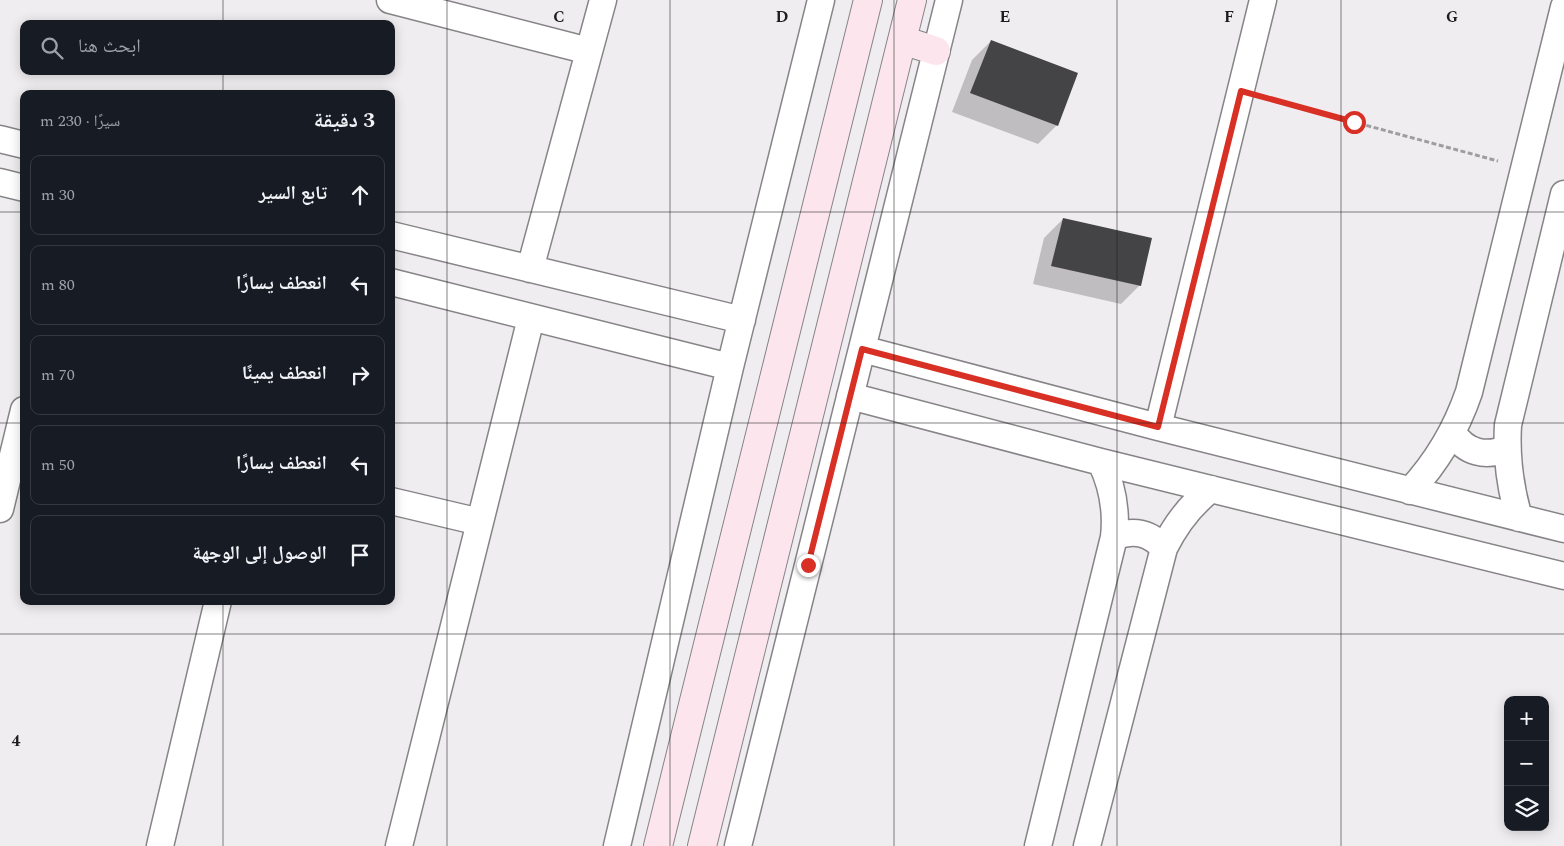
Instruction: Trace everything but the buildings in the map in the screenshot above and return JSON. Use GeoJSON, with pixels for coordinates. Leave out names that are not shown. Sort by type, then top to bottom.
{"type":"FeatureCollection","features":[{"type":"Feature","properties":{"kind":"street"},"geometry":{"type":"LineString","coordinates":[[390,0],[589,51]]}},
{"type":"Feature","properties":{"kind":"street"},"geometry":{"type":"LineString","coordinates":[[530,269],[603,0]]}},
{"type":"Feature","properties":{"kind":"street"},"geometry":{"type":"LineString","coordinates":[[617,846],[730,367],[821,0]]}},
{"type":"Feature","properties":{"kind":"street"},"geometry":{"type":"LineString","coordinates":[[658,846],[868,0]]}},
{"type":"Feature","properties":{"kind":"street"},"geometry":{"type":"LineString","coordinates":[[702,846],[912,0]]}},
{"type":"Feature","properties":{"kind":"street"},"geometry":{"type":"LineString","coordinates":[[738,846],[949,0]]}},
{"type":"Feature","properties":{"kind":"street"},"geometry":{"type":"LineString","coordinates":[[1158,427],[1263,0]]}},
{"type":"Feature","properties":{"kind":"street"},"geometry":{"type":"LineString","coordinates":[[1410,490],[1438,458],[1453,433],[1469,392],[1564,7]]}},
{"type":"Feature","properties":{"kind":"street"},"geometry":{"type":"LineString","coordinates":[[902,40],[936,51]]}},
{"type":"Feature","properties":{"kind":"street"},"geometry":{"type":"LineString","coordinates":[[0,139],[20,144]]}},
{"type":"Feature","properties":{"kind":"street"},"geometry":{"type":"LineString","coordinates":[[0,182],[20,187]]}},
{"type":"Feature","properties":{"kind":"street"},"geometry":{"type":"LineString","coordinates":[[1519,518],[1512,495],[1507,449],[1508,425],[1512,402],[1561,222],[1564,194]]}},
{"type":"Feature","properties":{"kind":"street"},"geometry":{"type":"LineString","coordinates":[[395,236],[742,320]]}},
{"type":"Feature","properties":{"kind":"street"},"geometry":{"type":"LineString","coordinates":[[395,283],[730,367]]}},
{"type":"Feature","properties":{"kind":"street"},"geometry":{"type":"LineString","coordinates":[[399,846],[531,318]]}},
{"type":"Feature","properties":{"kind":"street"},"geometry":{"type":"LineString","coordinates":[[862,349],[1158,427],[1564,529]]}},
{"type":"Feature","properties":{"kind":"street"},"geometry":{"type":"LineString","coordinates":[[850,396],[1101,462],[1564,576]]}},
{"type":"Feature","properties":{"kind":"street"},"geometry":{"type":"LineString","coordinates":[[0,509],[20,427]]}},
{"type":"Feature","properties":{"kind":"street"},"geometry":{"type":"LineString","coordinates":[[1453,433],[1458,440],[1473,451],[1485,454],[1507,449]]}},
{"type":"Feature","properties":{"kind":"street"},"geometry":{"type":"LineString","coordinates":[[1038,846],[1114,537],[1115,506],[1108,476],[1101,462]]}},
{"type":"Feature","properties":{"kind":"street"},"geometry":{"type":"LineString","coordinates":[[1087,846],[1164,548],[1184,513],[1211,489]]}},
{"type":"Feature","properties":{"kind":"street"},"geometry":{"type":"LineString","coordinates":[[395,502],[480,522]]}},
{"type":"Feature","properties":{"kind":"street"},"geometry":{"type":"LineString","coordinates":[[1114,537],[1132,532],[1141,532],[1150,536],[1164,548]]}},
{"type":"Feature","properties":{"kind":"street"},"geometry":{"type":"LineString","coordinates":[[160,846],[217,605]]}},
{"type":"Feature","properties":{"kind":"path"},"geometry":{"type":"LineString","coordinates":[[1241,91],[1524,168]]}},
{"type":"Feature","properties":{"kind":"route"},"geometry":{"type":"LineString","coordinates":[[808,565],[862,349],[1158,427],[1241,91],[1354,122]]}}]}
